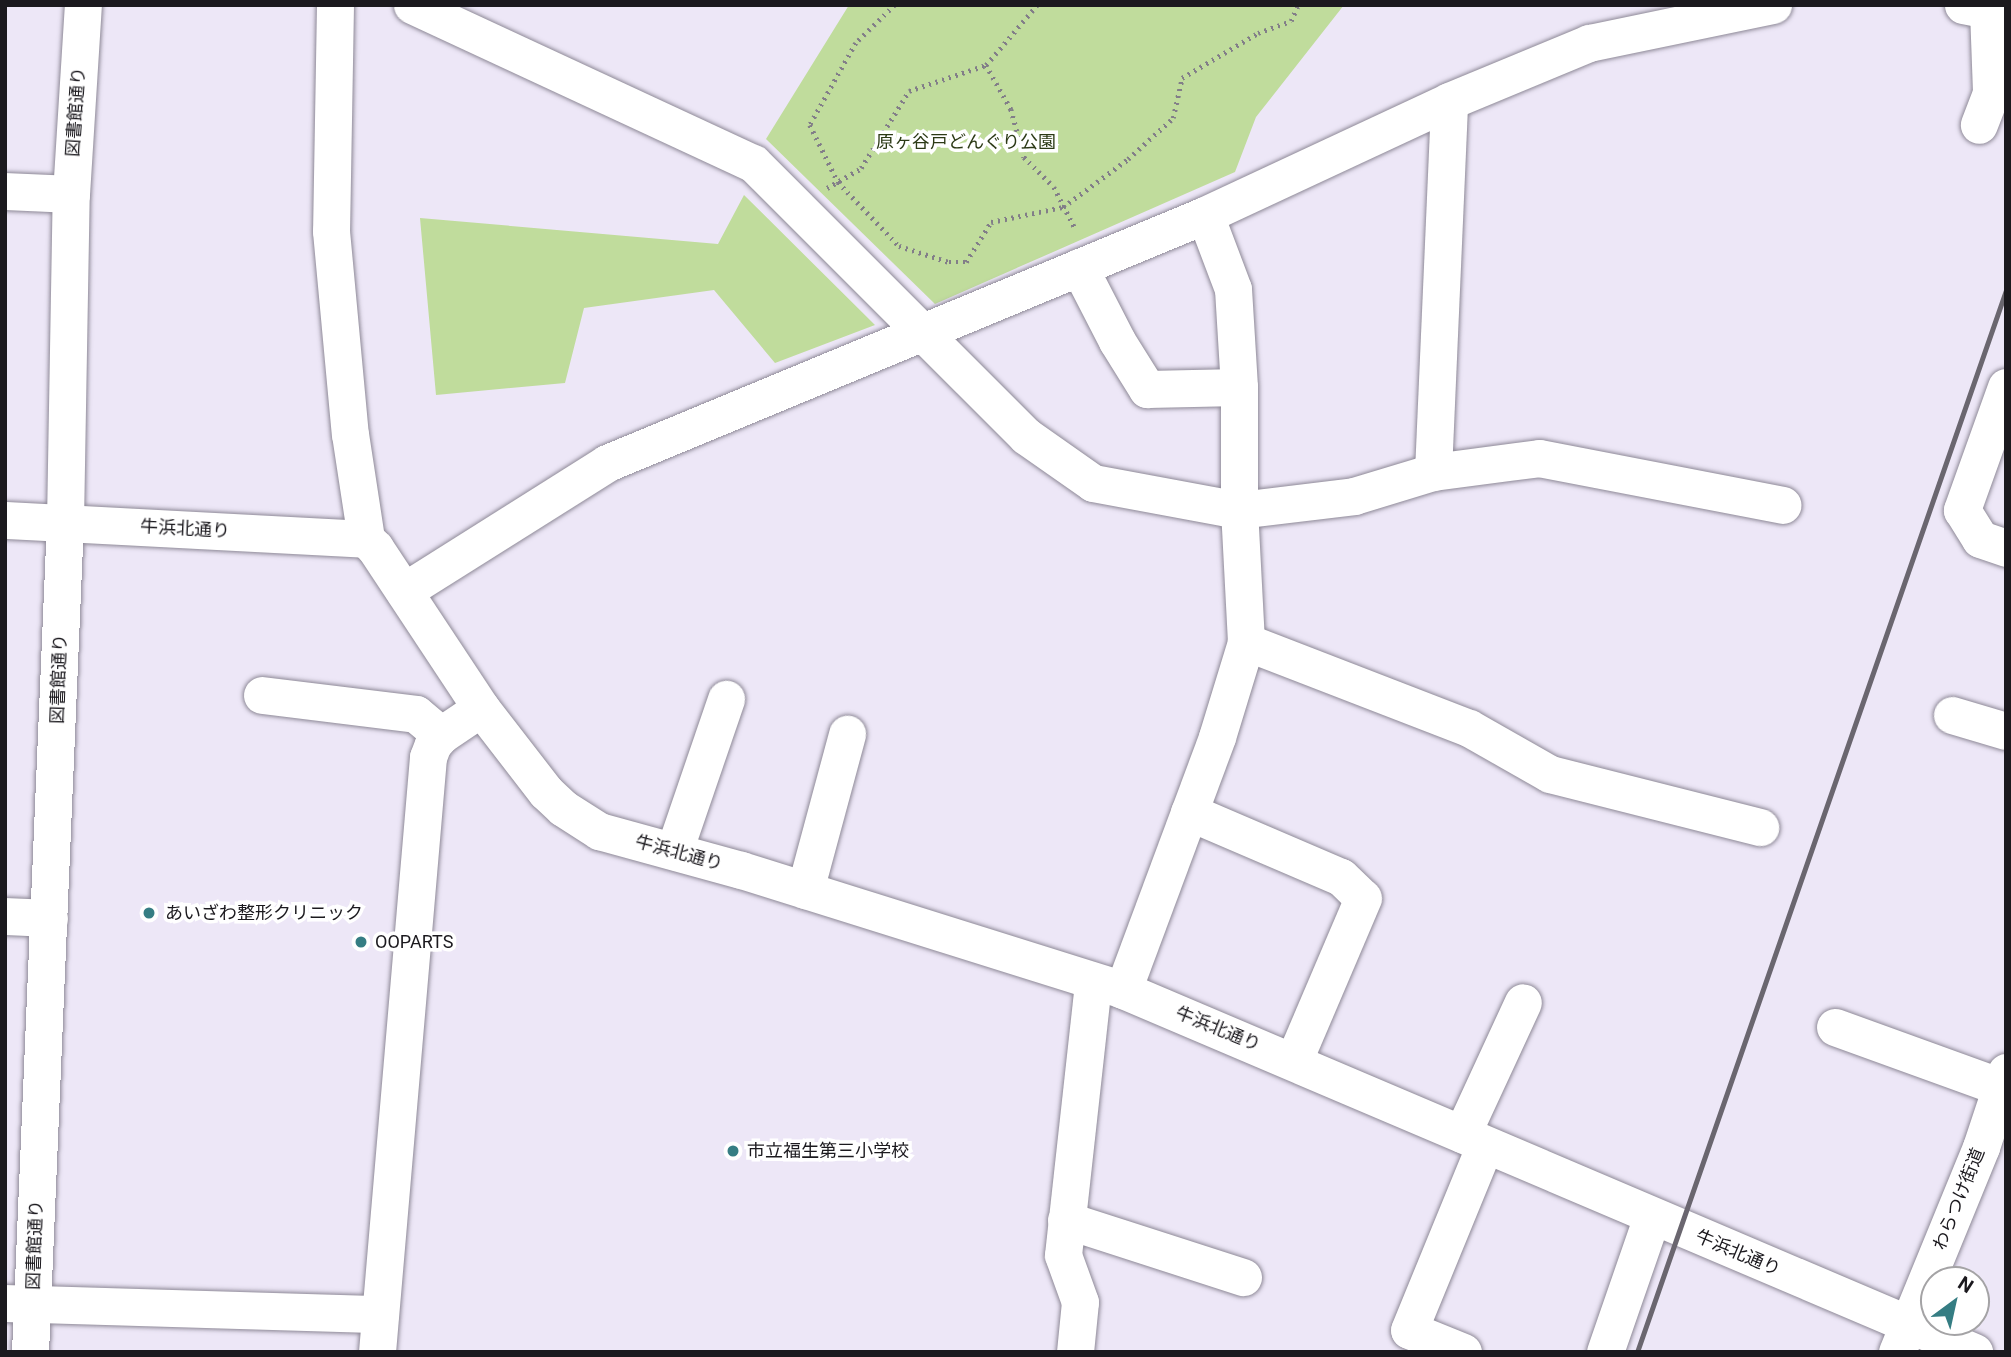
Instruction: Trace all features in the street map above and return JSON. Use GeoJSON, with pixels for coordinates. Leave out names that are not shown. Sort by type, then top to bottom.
{"type":"FeatureCollection","features":[{"type":"Feature","properties":{"kind":"street","name":"図書館通り"},"geometry":{"type":"LineString","coordinates":[[30,1352],[19,1303],[49,918],[65,522],[71,194],[83,5]]}},
{"type":"Feature","properties":{"kind":"street"},"geometry":{"type":"LineString","coordinates":[[335,5],[331,231],[351,434],[366,539]]}},
{"type":"Feature","properties":{"kind":"street"},"geometry":{"type":"LineString","coordinates":[[412,5],[753,163],[1026,436],[1093,484],[1239,510],[1354,496],[1433,472],[1539,458],[1782,505]]}},
{"type":"Feature","properties":{"kind":"street"},"geometry":{"type":"LineString","coordinates":[[404,591],[607,463],[1205,215],[1448,101],[1589,43],[1773,5]]}},
{"type":"Feature","properties":{"kind":"street"},"geometry":{"type":"LineString","coordinates":[[1963,5],[1988,10],[1991,93],[1979,125]]}},
{"type":"Feature","properties":{"kind":"street"},"geometry":{"type":"LineString","coordinates":[[1433,472],[1448,101]]}},
{"type":"Feature","properties":{"kind":"street"},"geometry":{"type":"LineString","coordinates":[[5,191],[71,194]]}},
{"type":"Feature","properties":{"kind":"street"},"geometry":{"type":"LineString","coordinates":[[1075,1352],[1080,1302],[1063,1255],[1066,1220],[1108,986],[1189,812],[1246,642],[1239,510],[1239,387],[1233,289],[1205,215]]}},
{"type":"Feature","properties":{"kind":"street"},"geometry":{"type":"LineString","coordinates":[[1079,267],[1117,341],[1147,389],[1239,387]]}},
{"type":"Feature","properties":{"kind":"street"},"geometry":{"type":"LineString","coordinates":[[2006,387],[1962,510],[1980,540],[2006,548]]}},
{"type":"Feature","properties":{"kind":"street","name":"牛浜北通り"},"geometry":{"type":"LineString","coordinates":[[5,520],[366,539],[404,591],[481,708],[546,792],[580,821],[599,831],[805,890],[1108,986],[1294,1060],[1652,1216],[1902,1338],[1974,1352]]}},
{"type":"Feature","properties":{"kind":"street"},"geometry":{"type":"LineString","coordinates":[[1246,642],[1469,728],[1550,774],[1760,827]]}},
{"type":"Feature","properties":{"kind":"street"},"geometry":{"type":"LineString","coordinates":[[262,695],[416,714],[441,735]]}},
{"type":"Feature","properties":{"kind":"street"},"geometry":{"type":"LineString","coordinates":[[674,851],[726,699]]}},
{"type":"Feature","properties":{"kind":"street"},"geometry":{"type":"LineString","coordinates":[[377,1352],[426,776],[433,744],[441,735],[481,708]]}},
{"type":"Feature","properties":{"kind":"street"},"geometry":{"type":"LineString","coordinates":[[1952,715],[2006,731]]}},
{"type":"Feature","properties":{"kind":"street"},"geometry":{"type":"LineString","coordinates":[[805,890],[847,734]]}},
{"type":"Feature","properties":{"kind":"street"},"geometry":{"type":"LineString","coordinates":[[1189,812],[1341,877],[1363,898],[1294,1060]]}},
{"type":"Feature","properties":{"kind":"street"},"geometry":{"type":"LineString","coordinates":[[5,916],[49,918]]}},
{"type":"Feature","properties":{"kind":"street"},"geometry":{"type":"LineString","coordinates":[[1462,1352],[1409,1330],[1523,1002]]}},
{"type":"Feature","properties":{"kind":"street"},"geometry":{"type":"LineString","coordinates":[[1835,1027],[2003,1080]]}},
{"type":"Feature","properties":{"kind":"street","name":"わらつけ街道"},"geometry":{"type":"LineString","coordinates":[[1902,1338],[1993,1150],[2003,1080]]}},
{"type":"Feature","properties":{"kind":"street"},"geometry":{"type":"LineString","coordinates":[[1605,1352],[1652,1216]]}},
{"type":"Feature","properties":{"kind":"street"},"geometry":{"type":"LineString","coordinates":[[1066,1220],[1243,1277]]}},
{"type":"Feature","properties":{"kind":"street"},"geometry":{"type":"LineString","coordinates":[[19,1303],[380,1314]]}},
{"type":"Feature","properties":{"kind":"path"},"geometry":{"type":"LineString","coordinates":[[895,5],[856,43],[810,125],[838,182],[899,246],[949,262],[966,262],[991,222],[1063,207],[1128,159],[1173,118],[1182,78],[1258,33],[1291,21],[1298,5]]}},
{"type":"Feature","properties":{"kind":"path"},"geometry":{"type":"LineString","coordinates":[[796,206],[861,168],[909,91],[986,65],[1037,5]]}},
{"type":"Feature","properties":{"kind":"path"},"geometry":{"type":"LineString","coordinates":[[986,65],[1011,109],[1024,157],[1054,187],[1063,207]]}},
{"type":"Feature","properties":{"kind":"green space","name":"原ヶ谷戸どんぐり公園"},"geometry":{"type":"Polygon","coordinates":[[[849,5],[1344,5],[1256,117],[1235,172],[935,304],[766,139],[849,5]]]}},
{"type":"Feature","properties":{"kind":"green space"},"geometry":{"type":"Polygon","coordinates":[[[744,195],[875,325],[775,363],[714,290],[584,308],[565,383],[436,395],[420,218],[718,244],[744,195]]]}},
{"type":"Feature","properties":{"kind":"railway"},"geometry":{"type":"LineString","coordinates":[[1637,1352],[2006,290]]}},
{"type":"Feature","properties":{"kind":"place","name":"あいざわ整形クリニック"},"geometry":{"type":"Point","coordinates":[149,913]}},
{"type":"Feature","properties":{"kind":"place","name":"OOPARTS"},"geometry":{"type":"Point","coordinates":[361,942]}},
{"type":"Feature","properties":{"kind":"place","name":"市立福生第三小学校"},"geometry":{"type":"Point","coordinates":[733,1151]}}]}
